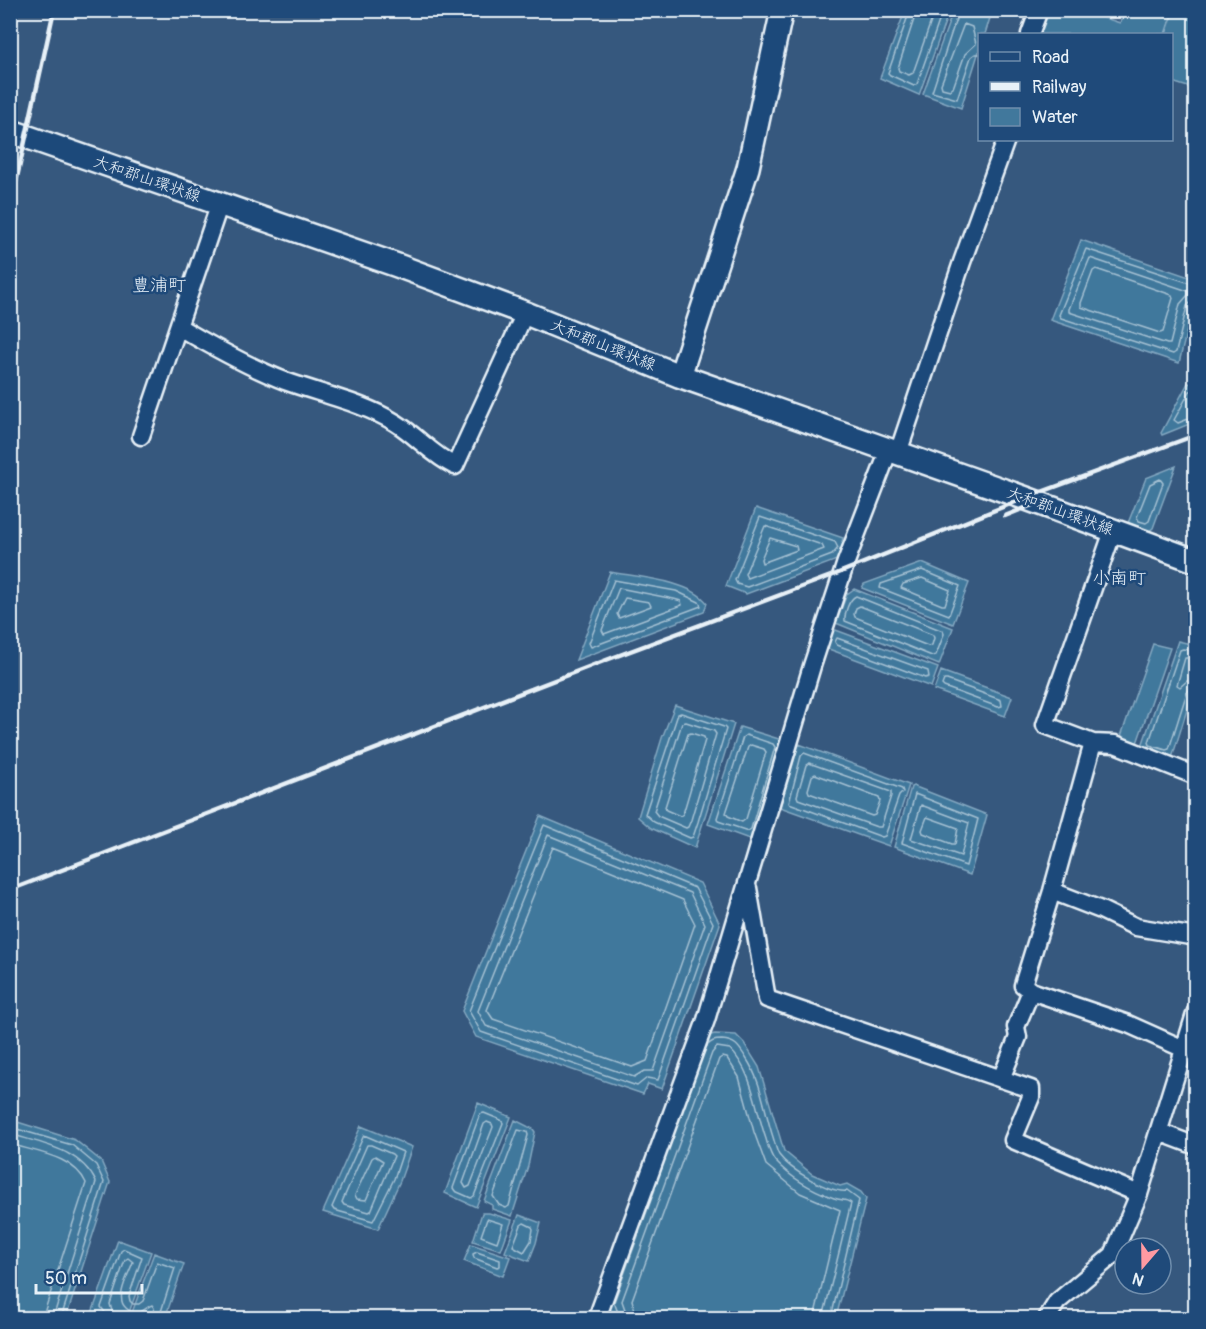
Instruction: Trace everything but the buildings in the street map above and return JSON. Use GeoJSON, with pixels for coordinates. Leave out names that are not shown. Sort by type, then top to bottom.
{"type":"FeatureCollection","features":[{"type":"Feature","properties":{"kind":"main road","name":"大和郡山環状線"},"geometry":{"type":"LineString","coordinates":[[10,131],[396,265],[525,313],[681,376],[1032,500],[1196,561]]}},
{"type":"Feature","properties":{"kind":"street"},"geometry":{"type":"LineString","coordinates":[[681,376],[748,168],[782,10]]}},
{"type":"Feature","properties":{"kind":"street"},"geometry":{"type":"LineString","coordinates":[[1030,33],[1039,10]]}},
{"type":"Feature","properties":{"kind":"street"},"geometry":{"type":"LineString","coordinates":[[597,1318],[706,1020],[789,738],[846,562],[894,452],[1006,141]]}},
{"type":"Feature","properties":{"kind":"street"},"geometry":{"type":"LineString","coordinates":[[141,436],[220,203]]}},
{"type":"Feature","properties":{"kind":"street"},"geometry":{"type":"LineString","coordinates":[[179,327],[230,355],[284,380],[346,401],[396,423],[441,459],[455,466],[525,313]]}},
{"type":"Feature","properties":{"kind":"street"},"geometry":{"type":"LineString","coordinates":[[1113,531],[1045,725],[1093,743],[1115,744],[1196,776]]}},
{"type":"Feature","properties":{"kind":"street"},"geometry":{"type":"LineString","coordinates":[[1093,743],[1023,985],[1031,991],[1128,1024],[1184,1049]]}},
{"type":"Feature","properties":{"kind":"street"},"geometry":{"type":"LineString","coordinates":[[747,886],[767,999],[1031,1089],[1031,1097],[1013,1140],[1139,1194]]}},
{"type":"Feature","properties":{"kind":"street"},"geometry":{"type":"LineString","coordinates":[[1052,891],[1101,910],[1136,927],[1196,937]]}},
{"type":"Feature","properties":{"kind":"street"},"geometry":{"type":"LineString","coordinates":[[1001,1079],[1018,1037],[1016,1028],[1031,991]]}},
{"type":"Feature","properties":{"kind":"street"},"geometry":{"type":"LineString","coordinates":[[1047,1318],[1058,1302],[1113,1255],[1139,1194],[1184,1049],[1193,1030],[1196,1011]]}},
{"type":"Feature","properties":{"kind":"street"},"geometry":{"type":"LineString","coordinates":[[1159,1132],[1196,1146]]}},
{"type":"Feature","properties":{"kind":"water"},"geometry":{"type":"Polygon","coordinates":[[[905,11],[949,11],[919,95],[880,78],[905,11]]]}},
{"type":"Feature","properties":{"kind":"water"},"geometry":{"type":"Polygon","coordinates":[[[953,11],[966,11],[990,18],[985,33],[978,33],[978,54],[961,108],[923,94],[953,11]]]}},
{"type":"Feature","properties":{"kind":"water"},"geometry":{"type":"Polygon","coordinates":[[[1048,11],[1084,11],[1120,23],[1124,11],[1173,11],[1165,33],[1039,32],[1048,11]]]}},
{"type":"Feature","properties":{"kind":"water"},"geometry":{"type":"Polygon","coordinates":[[[1174,11],[1195,11],[1195,66],[1188,87],[1173,82],[1173,33],[1166,33],[1174,11]]]}},
{"type":"Feature","properties":{"kind":"water"},"geometry":{"type":"Polygon","coordinates":[[[1081,240],[1195,279],[1195,297],[1179,363],[1050,320],[1081,240]]]}},
{"type":"Feature","properties":{"kind":"water"},"geometry":{"type":"Polygon","coordinates":[[[1188,383],[1195,385],[1195,414],[1192,423],[1162,435],[1161,433],[1188,383]]]}},
{"type":"Feature","properties":{"kind":"water"},"geometry":{"type":"Polygon","coordinates":[[[1176,466],[1153,528],[1149,531],[1128,523],[1146,478],[1176,466]]]}},
{"type":"Feature","properties":{"kind":"water"},"geometry":{"type":"Polygon","coordinates":[[[756,508],[843,538],[842,542],[847,546],[837,560],[746,594],[726,586],[756,508]]]}},
{"type":"Feature","properties":{"kind":"water"},"geometry":{"type":"Polygon","coordinates":[[[922,563],[969,583],[953,624],[862,588],[864,584],[922,563]]]}},
{"type":"Feature","properties":{"kind":"water"},"geometry":{"type":"Polygon","coordinates":[[[610,572],[676,584],[688,589],[707,603],[704,612],[576,660],[610,572]]]}},
{"type":"Feature","properties":{"kind":"water"},"geometry":{"type":"Polygon","coordinates":[[[854,589],[953,628],[939,665],[836,623],[847,594],[854,589]]]}},
{"type":"Feature","properties":{"kind":"water"},"geometry":{"type":"Polygon","coordinates":[[[833,629],[938,668],[931,687],[826,648],[833,629]]]}},
{"type":"Feature","properties":{"kind":"water"},"geometry":{"type":"Polygon","coordinates":[[[1178,641],[1195,645],[1195,684],[1172,758],[1141,749],[1178,641]]]}},
{"type":"Feature","properties":{"kind":"water"},"geometry":{"type":"Polygon","coordinates":[[[1153,644],[1170,648],[1137,743],[1120,739],[1153,644]]]}},
{"type":"Feature","properties":{"kind":"water"},"geometry":{"type":"Polygon","coordinates":[[[941,671],[1012,697],[1005,716],[934,690],[941,671]]]}},
{"type":"Feature","properties":{"kind":"water"},"geometry":{"type":"Polygon","coordinates":[[[675,705],[734,724],[695,848],[651,828],[638,817],[662,738],[675,705]]]}},
{"type":"Feature","properties":{"kind":"water"},"geometry":{"type":"Polygon","coordinates":[[[740,727],[782,740],[752,840],[708,824],[740,727]]]}},
{"type":"Feature","properties":{"kind":"water"},"geometry":{"type":"Polygon","coordinates":[[[799,744],[909,785],[889,846],[780,807],[799,744]]]}},
{"type":"Feature","properties":{"kind":"water"},"geometry":{"type":"Polygon","coordinates":[[[913,786],[987,815],[970,875],[894,847],[913,786]]]}},
{"type":"Feature","properties":{"kind":"water"},"geometry":{"type":"Polygon","coordinates":[[[540,816],[700,883],[720,924],[662,1089],[648,1084],[643,1094],[476,1037],[462,1011],[540,816]]]}},
{"type":"Feature","properties":{"kind":"water"},"geometry":{"type":"Polygon","coordinates":[[[736,1035],[744,1043],[759,1067],[784,1151],[812,1174],[840,1186],[847,1184],[861,1192],[866,1199],[836,1318],[618,1318],[607,1304],[706,1036],[736,1035]]]}},
{"type":"Feature","properties":{"kind":"water"},"geometry":{"type":"Polygon","coordinates":[[[478,1103],[511,1117],[476,1207],[445,1193],[478,1103]]]}},
{"type":"Feature","properties":{"kind":"water"},"geometry":{"type":"Polygon","coordinates":[[[11,1120],[75,1140],[101,1161],[110,1182],[66,1318],[11,1318],[11,1120]]]}},
{"type":"Feature","properties":{"kind":"water"},"geometry":{"type":"Polygon","coordinates":[[[515,1120],[535,1132],[528,1166],[512,1216],[492,1209],[492,1205],[484,1201],[515,1120]]]}},
{"type":"Feature","properties":{"kind":"water"},"geometry":{"type":"Polygon","coordinates":[[[361,1126],[412,1147],[400,1181],[378,1229],[323,1212],[361,1126]]]}},
{"type":"Feature","properties":{"kind":"water"},"geometry":{"type":"Polygon","coordinates":[[[482,1213],[512,1220],[501,1250],[473,1241],[482,1213]]]}},
{"type":"Feature","properties":{"kind":"water"},"geometry":{"type":"Polygon","coordinates":[[[519,1215],[541,1223],[529,1261],[505,1252],[519,1215]]]}},
{"type":"Feature","properties":{"kind":"water"},"geometry":{"type":"Polygon","coordinates":[[[118,1240],[151,1252],[127,1318],[108,1318],[92,1313],[118,1240]]]}},
{"type":"Feature","properties":{"kind":"water"},"geometry":{"type":"Polygon","coordinates":[[[471,1244],[510,1257],[503,1276],[464,1261],[471,1244]]]}},
{"type":"Feature","properties":{"kind":"water"},"geometry":{"type":"Polygon","coordinates":[[[154,1253],[184,1264],[165,1318],[130,1318],[154,1253]]]}},
{"type":"Feature","properties":{"kind":"railway"},"geometry":{"type":"LineString","coordinates":[[10,209],[54,10]]}},
{"type":"Feature","properties":{"kind":"railway"},"geometry":{"type":"LineString","coordinates":[[10,890],[836,574],[1025,498],[1196,435]]}},
{"type":"Feature","properties":{"kind":"railway"},"geometry":{"type":"LineString","coordinates":[[1005,516],[1047,499]]}},
{"type":"Feature","properties":{"kind":"district","name":"豊浦町"},"geometry":{"type":"Point","coordinates":[159,285]}},
{"type":"Feature","properties":{"kind":"district","name":"小南町"},"geometry":{"type":"Point","coordinates":[1119,578]}}]}
